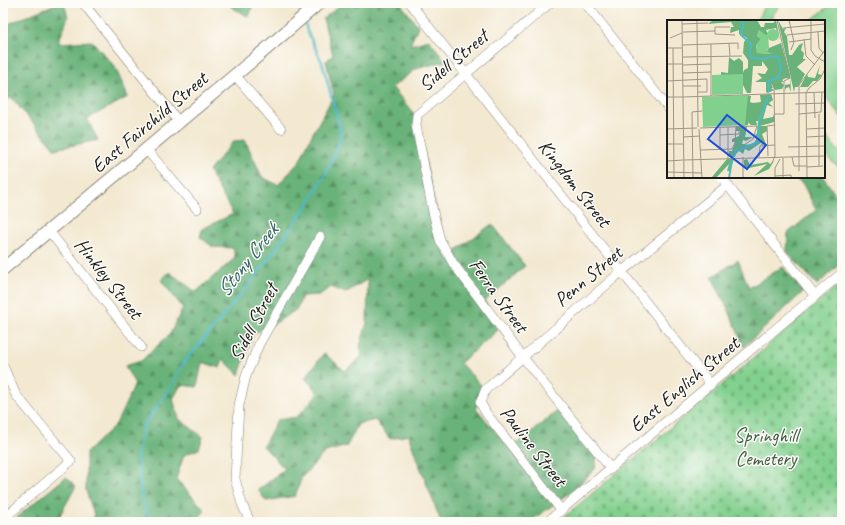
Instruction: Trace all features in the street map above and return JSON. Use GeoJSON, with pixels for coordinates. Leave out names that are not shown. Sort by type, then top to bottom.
{"type":"FeatureCollection","features":[{"type":"Feature","properties":{"kind":"street"},"geometry":{"type":"LineString","coordinates":[[83,3],[179,122]]}},
{"type":"Feature","properties":{"kind":"street","name":"Kingdom Street"},"geometry":{"type":"LineString","coordinates":[[410,3],[711,385]]}},
{"type":"Feature","properties":{"kind":"street","name":"Sidell Street"},"geometry":{"type":"LineString","coordinates":[[417,115],[550,3]]}},
{"type":"Feature","properties":{"kind":"street"},"geometry":{"type":"LineString","coordinates":[[585,3],[667,107]]}},
{"type":"Feature","properties":{"kind":"street","name":"East Fairchild Street"},"geometry":{"type":"LineString","coordinates":[[3,269],[318,4]]}},
{"type":"Feature","properties":{"kind":"street"},"geometry":{"type":"LineString","coordinates":[[235,75],[281,128]]}},
{"type":"Feature","properties":{"kind":"street","name":"Ferra Street"},"geometry":{"type":"LineString","coordinates":[[417,115],[416,125],[440,240],[454,263],[522,356],[611,469]]}},
{"type":"Feature","properties":{"kind":"street"},"geometry":{"type":"LineString","coordinates":[[146,149],[197,209]]}},
{"type":"Feature","properties":{"kind":"street"},"geometry":{"type":"LineString","coordinates":[[722,178],[815,296]]}},
{"type":"Feature","properties":{"kind":"street","name":"Penn Street"},"geometry":{"type":"LineString","coordinates":[[480,402],[486,389],[522,356],[621,272],[728,185]]}},
{"type":"Feature","properties":{"kind":"street","name":"Hinkley Street"},"geometry":{"type":"LineString","coordinates":[[49,231],[141,347]]}},
{"type":"Feature","properties":{"kind":"street","name":"Sidell Street"},"geometry":{"type":"LineString","coordinates":[[250,522],[242,504],[235,479],[239,405],[246,376],[259,344],[320,237]]}},
{"type":"Feature","properties":{"kind":"street","name":"East English Street"},"geometry":{"type":"LineString","coordinates":[[548,522],[842,273]]}},
{"type":"Feature","properties":{"kind":"street"},"geometry":{"type":"LineString","coordinates":[[3,366],[16,395],[72,461],[3,519]]}},
{"type":"Feature","properties":{"kind":"street","name":"Pauline Street"},"geometry":{"type":"LineString","coordinates":[[480,402],[486,413],[561,510]]}},
{"type":"Feature","properties":{"kind":"green space"},"geometry":{"type":"Polygon","coordinates":[[[58,3],[64,3],[68,17],[58,43],[92,41],[115,67],[128,97],[87,119],[98,140],[55,149],[11,97],[3,103],[3,26],[58,3]]]}},
{"type":"Feature","properties":{"kind":"green space"},"geometry":{"type":"Polygon","coordinates":[[[229,3],[250,3],[252,8],[249,17],[231,7],[229,3]]]}},
{"type":"Feature","properties":{"kind":"green space"},"geometry":{"type":"Polygon","coordinates":[[[343,3],[400,3],[418,26],[410,45],[429,40],[446,61],[416,69],[392,87],[415,115],[447,257],[492,224],[525,266],[485,301],[498,330],[460,363],[482,386],[476,408],[510,449],[560,409],[597,456],[595,469],[570,493],[529,522],[441,522],[408,435],[390,439],[375,420],[358,424],[347,446],[325,452],[302,477],[295,496],[266,501],[258,490],[285,469],[263,446],[277,420],[297,417],[318,393],[305,378],[324,353],[345,371],[362,356],[360,346],[367,323],[368,279],[345,293],[331,287],[319,295],[302,296],[297,309],[277,322],[253,334],[239,375],[223,359],[220,368],[202,362],[197,387],[181,385],[173,399],[179,419],[203,437],[199,449],[184,455],[176,479],[205,510],[196,522],[92,522],[94,515],[86,490],[86,453],[116,424],[135,384],[125,366],[141,361],[170,334],[183,308],[161,280],[169,272],[196,292],[235,258],[233,248],[213,247],[200,237],[202,229],[233,214],[209,171],[234,141],[245,140],[262,177],[278,185],[299,162],[334,95],[326,61],[333,55],[323,19],[343,3]]]}},
{"type":"Feature","properties":{"kind":"green space"},"geometry":{"type":"Polygon","coordinates":[[[766,3],[781,3],[770,20],[757,20],[766,3]]]}},
{"type":"Feature","properties":{"kind":"green space"},"geometry":{"type":"Polygon","coordinates":[[[833,3],[837,3],[842,10],[842,118],[825,96],[825,20],[811,20],[833,3]]]}},
{"type":"Feature","properties":{"kind":"green space"},"geometry":{"type":"Polygon","coordinates":[[[825,134],[842,155],[842,169],[828,158],[826,154],[825,134]]]}},
{"type":"Feature","properties":{"kind":"green space"},"geometry":{"type":"Polygon","coordinates":[[[794,178],[824,178],[842,204],[842,262],[817,285],[787,252],[788,233],[816,210],[803,184],[794,178]]]}},
{"type":"Feature","properties":{"kind":"green space"},"geometry":{"type":"Polygon","coordinates":[[[738,260],[749,288],[783,267],[803,292],[744,347],[729,311],[712,277],[738,260]]]}},
{"type":"Feature","properties":{"kind":"green space","name":"Springhill Cemetery"},"geometry":{"type":"Polygon","coordinates":[[[842,282],[842,522],[558,522],[716,390],[842,282]]]}},
{"type":"Feature","properties":{"kind":"green space"},"geometry":{"type":"Polygon","coordinates":[[[66,477],[76,486],[60,515],[62,522],[11,522],[66,477]]]}},
{"type":"Feature","properties":{"kind":"waterway","name":"Stony Creek"},"geometry":{"type":"LineString","coordinates":[[300,3],[302,13]]}},
{"type":"Feature","properties":{"kind":"waterway","name":"Stony Creek"},"geometry":{"type":"LineString","coordinates":[[156,522],[146,512],[141,494],[137,455],[143,426],[167,393],[183,364],[254,279],[307,206],[327,171],[340,141],[340,128],[322,62],[307,31],[304,20]]}}]}
